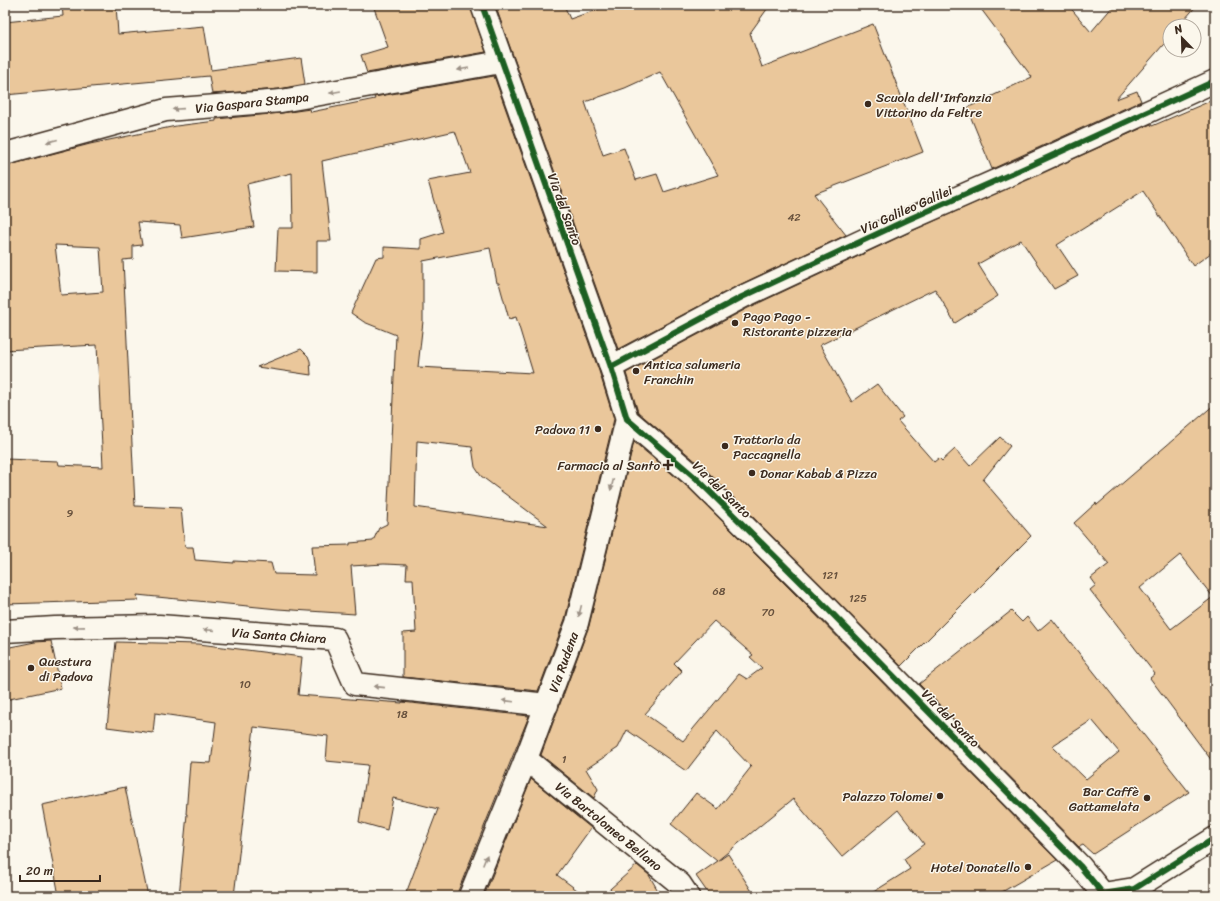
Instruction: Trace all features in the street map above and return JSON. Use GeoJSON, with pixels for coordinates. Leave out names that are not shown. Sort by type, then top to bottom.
{"type":"FeatureCollection","features":[{"type":"Feature","properties":{"kind":"street","name":"Via del Santo"},"geometry":{"type":"LineString","coordinates":[[482,5],[610,367],[627,420],[697,479],[813,593],[1074,860],[1103,895]]}},
{"type":"Feature","properties":{"kind":"street","name":"Via Gaspara Stampa"},"geometry":{"type":"LineString","coordinates":[[5,154],[166,110],[282,101],[501,62]]}},
{"type":"Feature","properties":{"kind":"street","name":"Via Galileo Galilei"},"geometry":{"type":"LineString","coordinates":[[610,367],[742,297],[1215,81]]}},
{"type":"Feature","properties":{"kind":"street","name":"Via Rudena"},"geometry":{"type":"LineString","coordinates":[[470,896],[547,706],[577,623],[627,420]]}},
{"type":"Feature","properties":{"kind":"street","name":"Via Santa Chiara"},"geometry":{"type":"LineString","coordinates":[[5,631],[55,628],[159,626],[335,639],[355,684],[547,706]]}},
{"type":"Feature","properties":{"kind":"street","name":"Via Bartolomeo Bellano"},"geometry":{"type":"LineString","coordinates":[[526,759],[680,884],[688,896]]}},
{"type":"Feature","properties":{"kind":"street"},"geometry":{"type":"LineString","coordinates":[[1103,895],[1134,889],[1215,838]]}},
{"type":"Feature","properties":{"kind":"building"},"geometry":{"type":"Polygon","coordinates":[[[62,5],[116,5],[118,34],[204,26],[211,70],[301,58],[305,84],[279,89],[212,94],[209,76],[5,95],[5,22],[63,16],[62,5]]]}},
{"type":"Feature","properties":{"kind":"building"},"geometry":{"type":"Polygon","coordinates":[[[373,5],[470,5],[486,52],[367,73],[361,55],[388,47],[373,5]]]}},
{"type":"Feature","properties":{"kind":"building"},"geometry":{"type":"Polygon","coordinates":[[[495,5],[564,5],[570,19],[610,5],[770,5],[750,33],[762,67],[873,24],[923,152],[814,194],[846,235],[737,286],[618,349],[495,5]],[[660,72],[625,88],[585,102],[603,155],[624,148],[636,180],[657,174],[664,192],[718,175],[660,72]]]}},
{"type":"Feature","properties":{"kind":"building"},"geometry":{"type":"Polygon","coordinates":[[[978,5],[1068,5],[1091,32],[1114,5],[1197,5],[1186,18],[1162,18],[1162,46],[1116,99],[1137,91],[1141,101],[992,169],[967,108],[1032,77],[978,5]]]}},
{"type":"Feature","properties":{"kind":"building"},"geometry":{"type":"Polygon","coordinates":[[[494,76],[599,371],[614,419],[565,619],[538,691],[403,677],[403,633],[416,632],[413,579],[406,579],[407,565],[384,564],[351,566],[355,614],[278,609],[137,595],[138,600],[5,604],[5,459],[58,461],[59,465],[103,467],[97,345],[5,350],[5,166],[90,144],[176,126],[216,121],[216,119],[310,109],[311,112],[375,99],[374,97],[494,76]],[[455,131],[322,161],[331,241],[317,241],[317,272],[276,271],[278,228],[293,228],[292,173],[247,184],[254,227],[182,238],[180,225],[138,222],[142,245],[133,246],[133,259],[123,260],[135,506],[181,508],[185,547],[193,547],[195,560],[234,563],[234,561],[271,563],[274,574],[315,575],[312,546],[350,545],[350,543],[373,541],[379,528],[387,524],[396,335],[364,322],[351,313],[376,258],[384,257],[384,247],[421,249],[421,239],[443,232],[428,181],[470,173],[455,131]],[[55,245],[61,295],[103,292],[100,247],[55,245]],[[490,248],[423,261],[423,321],[418,367],[533,373],[516,317],[509,319],[499,283],[497,283],[490,248]],[[417,441],[415,507],[548,526],[481,476],[475,467],[472,447],[417,441]]]}},
{"type":"Feature","properties":{"kind":"building"},"geometry":{"type":"Polygon","coordinates":[[[1215,99],[1215,250],[1193,266],[1143,191],[1057,245],[1078,276],[1054,289],[1021,240],[978,264],[998,296],[955,323],[935,289],[820,345],[852,402],[877,384],[903,417],[898,421],[934,462],[939,458],[942,461],[955,449],[970,466],[1000,437],[1010,446],[983,480],[1031,536],[901,666],[706,470],[638,412],[626,373],[748,308],[912,231],[1151,124],[1152,126],[1215,99]]]}},
{"type":"Feature","properties":{"kind":"building"},"geometry":{"type":"Polygon","coordinates":[[[301,349],[308,356],[310,361],[311,375],[257,367],[301,349]]]}},
{"type":"Feature","properties":{"kind":"building"},"geometry":{"type":"Polygon","coordinates":[[[1215,404],[1215,765],[1150,678],[1155,674],[1090,590],[1096,585],[1091,578],[1109,564],[1074,523],[1096,503],[1097,505],[1215,404]],[[1180,555],[1140,588],[1171,629],[1213,597],[1180,555]]]}},
{"type":"Feature","properties":{"kind":"building"},"geometry":{"type":"Polygon","coordinates":[[[634,442],[689,488],[1057,860],[995,896],[867,896],[910,869],[904,859],[924,844],[898,810],[842,857],[793,799],[717,861],[671,824],[696,793],[718,809],[751,767],[717,731],[686,771],[627,730],[618,748],[586,769],[598,789],[594,798],[541,755],[589,626],[634,442]],[[714,621],[674,663],[682,671],[645,714],[683,741],[739,674],[747,679],[762,668],[750,657],[753,655],[714,621]]]}},
{"type":"Feature","properties":{"kind":"building"},"geometry":{"type":"Polygon","coordinates":[[[1011,611],[1022,622],[1027,617],[1038,631],[1052,619],[1189,792],[1093,854],[1083,845],[1079,847],[919,684],[1011,611]],[[1092,720],[1052,746],[1086,779],[1119,752],[1092,720]]]}},
{"type":"Feature","properties":{"kind":"building","name":"Questura di Padova"},"geometry":{"type":"Polygon","coordinates":[[[51,641],[61,688],[5,700],[5,648],[35,642],[51,641]]]}},
{"type":"Feature","properties":{"kind":"building"},"geometry":{"type":"Polygon","coordinates":[[[116,642],[199,644],[302,657],[298,695],[402,702],[529,716],[458,891],[458,896],[405,896],[438,809],[393,798],[387,830],[359,822],[368,765],[326,761],[328,736],[254,727],[234,896],[179,896],[187,814],[190,762],[211,763],[216,722],[155,713],[153,733],[107,727],[116,642]]]}},
{"type":"Feature","properties":{"kind":"building"},"geometry":{"type":"Polygon","coordinates":[[[531,779],[591,828],[557,875],[585,896],[484,896],[531,779]]]}},
{"type":"Feature","properties":{"kind":"building"},"geometry":{"type":"Polygon","coordinates":[[[125,787],[148,896],[59,896],[42,805],[125,787]]]}},
{"type":"Feature","properties":{"kind":"building"},"geometry":{"type":"Polygon","coordinates":[[[728,854],[755,896],[710,896],[696,876],[728,854]]]}},
{"type":"Feature","properties":{"kind":"building"},"geometry":{"type":"Polygon","coordinates":[[[637,865],[649,875],[661,896],[602,896],[637,865]]]}},
{"type":"Feature","properties":{"kind":"cycle path"},"geometry":{"type":"LineString","coordinates":[[482,5],[611,367],[627,419],[697,479],[818,599],[1080,866],[1103,894]]}},
{"type":"Feature","properties":{"kind":"cycle path"},"geometry":{"type":"LineString","coordinates":[[611,367],[742,297],[907,220],[1215,81]]}},
{"type":"Feature","properties":{"kind":"cycle path"},"geometry":{"type":"LineString","coordinates":[[1103,894],[1134,889],[1215,838]]}},
{"type":"Feature","properties":{"kind":"place","name":"Scuola dell'Infanzia Vittorino da Feltre"},"geometry":{"type":"Point","coordinates":[868,104]}},
{"type":"Feature","properties":{"kind":"place","name":"Pago Pago - Ristorante pizzeria"},"geometry":{"type":"Point","coordinates":[735,323]}},
{"type":"Feature","properties":{"kind":"place","name":"Antica salumeria Franchin"},"geometry":{"type":"Point","coordinates":[636,371]}},
{"type":"Feature","properties":{"kind":"place","name":"Padova 11"},"geometry":{"type":"Point","coordinates":[598,429]}},
{"type":"Feature","properties":{"kind":"place","name":"Trattoria da Paccagnella"},"geometry":{"type":"Point","coordinates":[725,446]}},
{"type":"Feature","properties":{"kind":"place","name":"Farmacia al Santo"},"geometry":{"type":"Point","coordinates":[668,465]}},
{"type":"Feature","properties":{"kind":"place","name":"Donar Kabab & Pizza"},"geometry":{"type":"Point","coordinates":[752,473]}},
{"type":"Feature","properties":{"kind":"place","name":"Questura di Padova"},"geometry":{"type":"Point","coordinates":[31,668]}},
{"type":"Feature","properties":{"kind":"place","name":"Palazzo Tolomei"},"geometry":{"type":"Point","coordinates":[940,796]}},
{"type":"Feature","properties":{"kind":"place","name":"Bar Caffè Gattamelata"},"geometry":{"type":"Point","coordinates":[1147,798]}},
{"type":"Feature","properties":{"kind":"place","name":"Hotel Donatello"},"geometry":{"type":"Point","coordinates":[1028,867]}}]}
